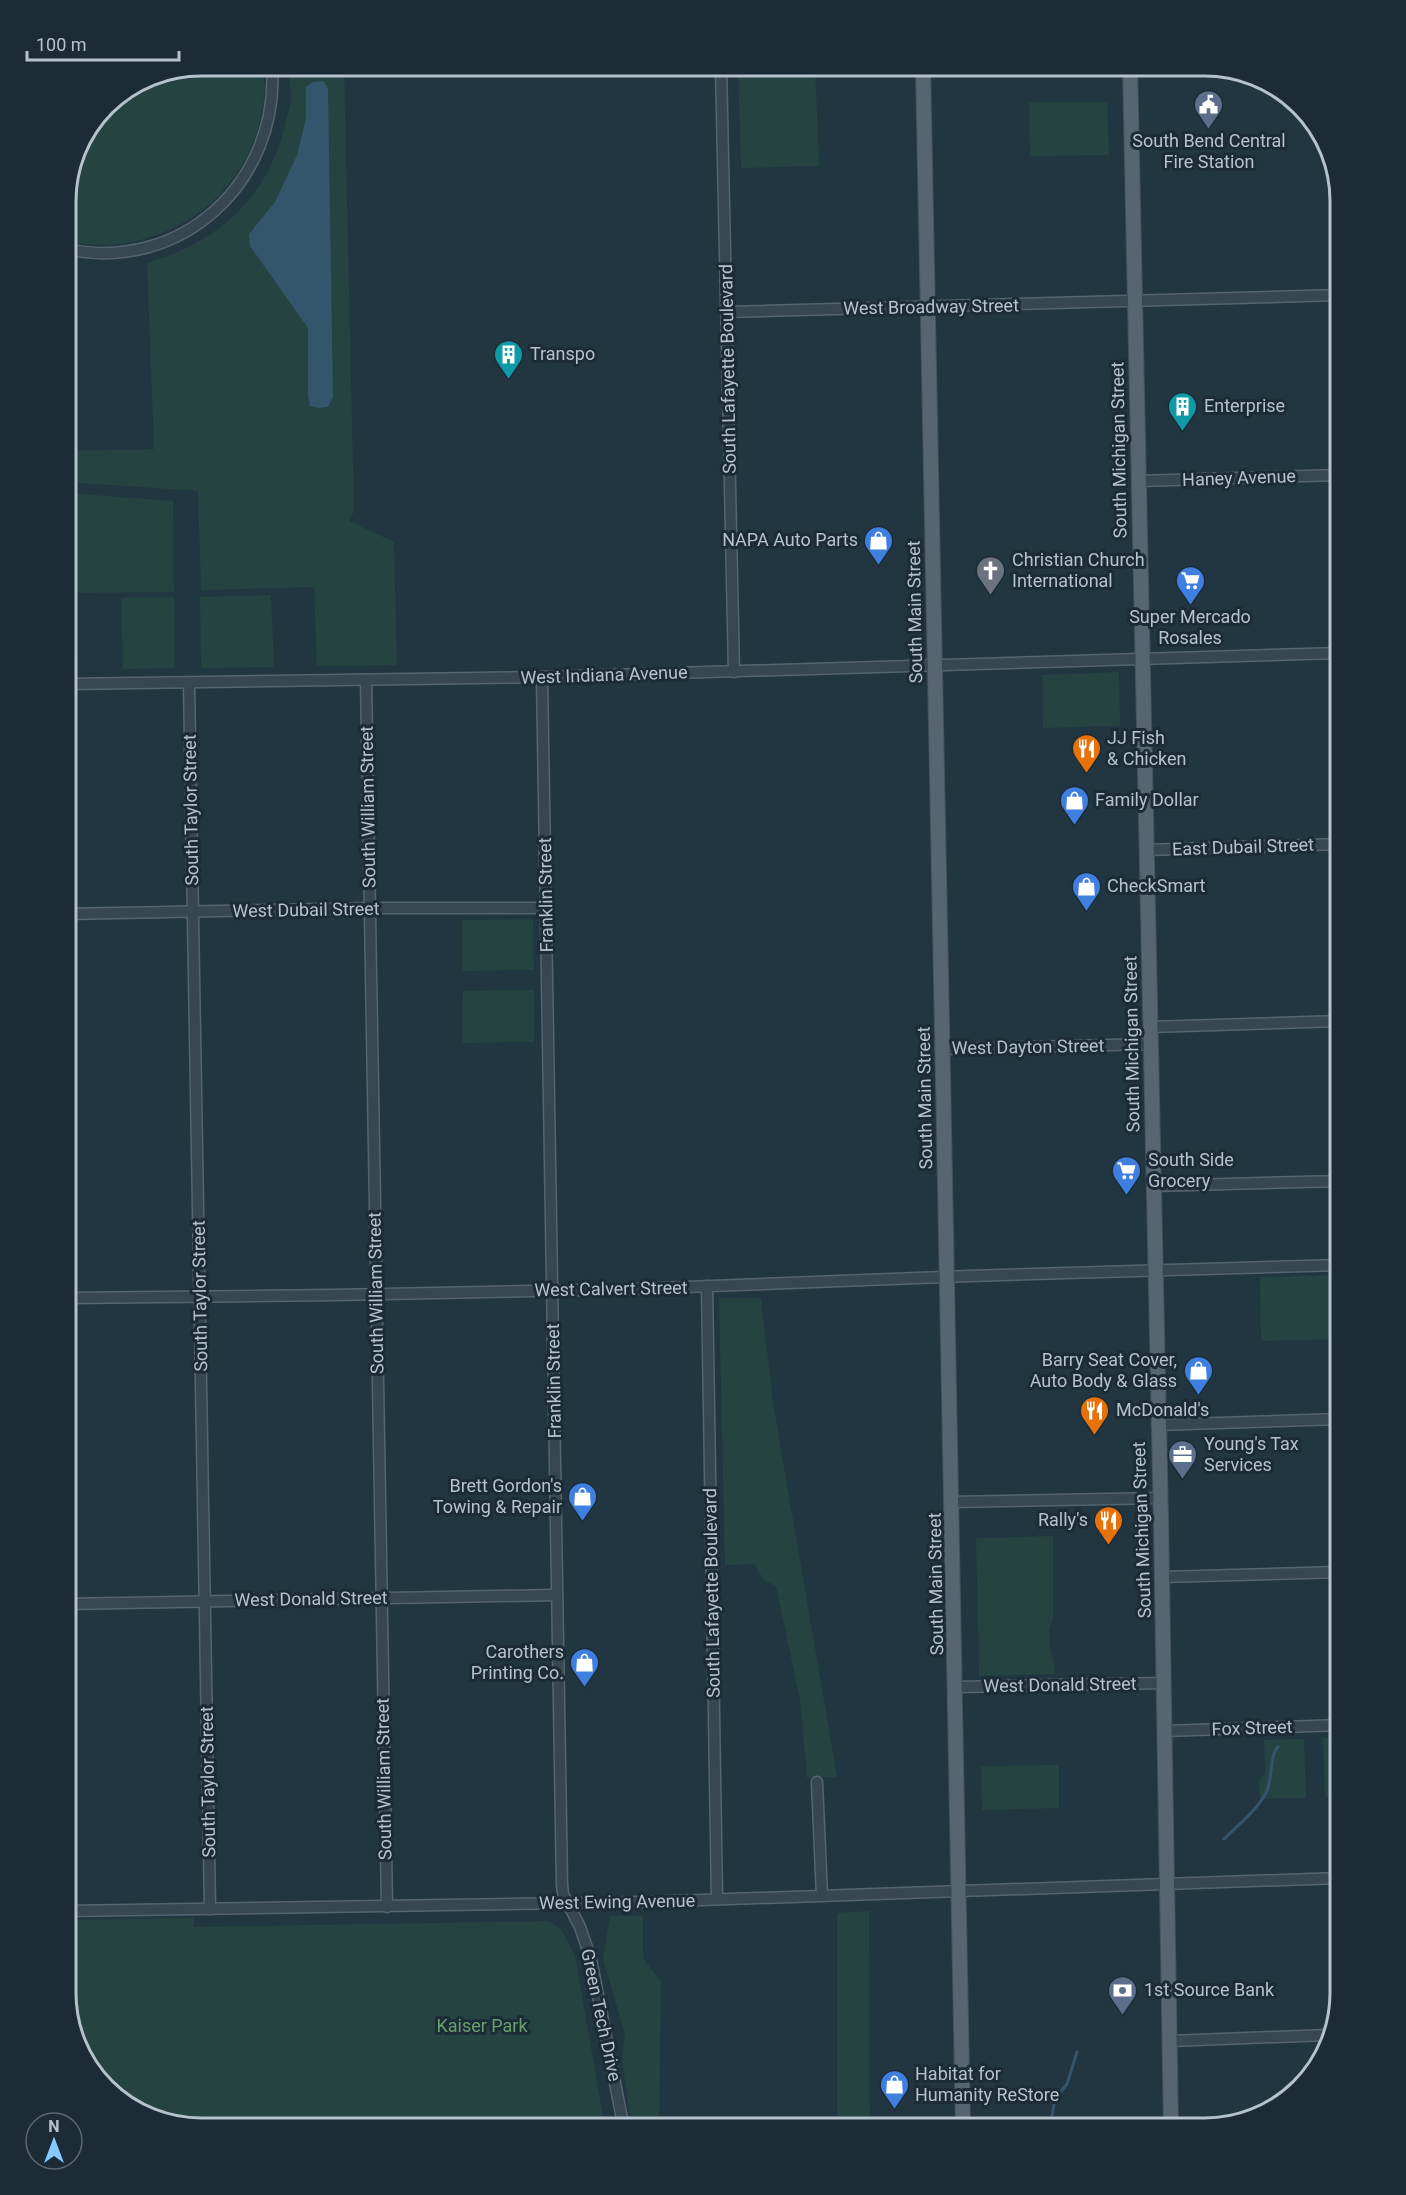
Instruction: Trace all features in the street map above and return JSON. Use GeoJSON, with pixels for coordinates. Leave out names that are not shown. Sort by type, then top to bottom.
{"type":"FeatureCollection","features":[{"type":"Feature","properties":{"kind":"main road","name":"South Main Street"},"geometry":{"type":"LineString","coordinates":[[923,77],[941,1048],[949,1277],[963,2118]]}},
{"type":"Feature","properties":{"kind":"main road","name":"South Michigan Street"},"geometry":{"type":"LineString","coordinates":[[1130,77],[1162,1578],[1171,2118]]}},
{"type":"Feature","properties":{"kind":"street"},"geometry":{"type":"LineString","coordinates":[[77,250],[112,253],[147,247],[195,226],[217,209],[232,193],[256,158],[269,116],[271,77]]}},
{"type":"Feature","properties":{"kind":"street","name":"South Lafayette Boulevard"},"geometry":{"type":"LineString","coordinates":[[721,77],[734,672]]}},
{"type":"Feature","properties":{"kind":"street","name":"West Broadway Street"},"geometry":{"type":"LineString","coordinates":[[727,312],[1330,295]]}},
{"type":"Feature","properties":{"kind":"street","name":"Haney Avenue"},"geometry":{"type":"LineString","coordinates":[[1138,481],[1330,475]]}},
{"type":"Feature","properties":{"kind":"street","name":"West Indiana Avenue"},"geometry":{"type":"LineString","coordinates":[[77,684],[542,677],[1330,653]]}},
{"type":"Feature","properties":{"kind":"street","name":"Franklin Street"},"geometry":{"type":"LineString","coordinates":[[542,677],[562,1885],[563,1894],[569,1903]]}},
{"type":"Feature","properties":{"kind":"street","name":"South William Street"},"geometry":{"type":"LineString","coordinates":[[366,680],[387,1906]]}},
{"type":"Feature","properties":{"kind":"street","name":"South Taylor Street"},"geometry":{"type":"LineString","coordinates":[[189,682],[210,1909]]}},
{"type":"Feature","properties":{"kind":"street","name":"East Dubail Street"},"geometry":{"type":"LineString","coordinates":[[1146,850],[1330,844]]}},
{"type":"Feature","properties":{"kind":"street","name":"West Dubail Street"},"geometry":{"type":"LineString","coordinates":[[77,914],[370,908],[546,908]]}},
{"type":"Feature","properties":{"kind":"street"},"geometry":{"type":"LineString","coordinates":[[1150,1027],[1330,1022]]}},
{"type":"Feature","properties":{"kind":"street","name":"West Dayton Street"},"geometry":{"type":"LineString","coordinates":[[941,1048],[1150,1044]]}},
{"type":"Feature","properties":{"kind":"street"},"geometry":{"type":"LineString","coordinates":[[1153,1186],[1330,1180]]}},
{"type":"Feature","properties":{"kind":"street","name":"West Calvert Street"},"geometry":{"type":"LineString","coordinates":[[77,1298],[707,1286],[1330,1265]]}},
{"type":"Feature","properties":{"kind":"street","name":"South Lafayette Boulevard"},"geometry":{"type":"LineString","coordinates":[[707,1286],[717,1899]]}},
{"type":"Feature","properties":{"kind":"street"},"geometry":{"type":"LineString","coordinates":[[1157,1425],[1330,1419]]}},
{"type":"Feature","properties":{"kind":"street"},"geometry":{"type":"LineString","coordinates":[[953,1502],[1160,1498]]}},
{"type":"Feature","properties":{"kind":"street"},"geometry":{"type":"LineString","coordinates":[[1162,1578],[1330,1572]]}},
{"type":"Feature","properties":{"kind":"street","name":"West Donald Street"},"geometry":{"type":"LineString","coordinates":[[77,1604],[556,1595]]}},
{"type":"Feature","properties":{"kind":"street","name":"West Donald Street"},"geometry":{"type":"LineString","coordinates":[[956,1687],[1164,1683]]}},
{"type":"Feature","properties":{"kind":"street","name":"Fox Street"},"geometry":{"type":"LineString","coordinates":[[1165,1731],[1330,1725]]}},
{"type":"Feature","properties":{"kind":"street"},"geometry":{"type":"LineString","coordinates":[[817,1782],[822,1896]]}},
{"type":"Feature","properties":{"kind":"street","name":"West Ewing Avenue"},"geometry":{"type":"LineString","coordinates":[[77,1911],[569,1903],[1330,1878]]}},
{"type":"Feature","properties":{"kind":"street","name":"Green Tech Drive"},"geometry":{"type":"LineString","coordinates":[[569,1903],[591,1959],[622,2118]]}},
{"type":"Feature","properties":{"kind":"street"},"geometry":{"type":"LineString","coordinates":[[1170,2041],[1322,2035]]}},
{"type":"Feature","properties":{"kind":"green space"},"geometry":{"type":"Polygon","coordinates":[[[196,77],[263,77],[265,93],[253,143],[238,172],[217,197],[192,217],[163,232],[132,242],[99,245],[77,242],[78,185],[89,146],[113,113],[139,93],[159,84],[196,77]]]}},
{"type":"Feature","properties":{"kind":"green space"},"geometry":{"type":"Polygon","coordinates":[[[289,77],[344,77],[354,511],[349,521],[394,542],[397,665],[317,666],[314,587],[201,590],[198,491],[77,483],[77,451],[154,449],[147,263],[196,243],[217,230],[236,214],[252,195],[266,175],[277,151],[291,98],[289,77]]]}},
{"type":"Feature","properties":{"kind":"green space"},"geometry":{"type":"Polygon","coordinates":[[[738,77],[815,77],[819,166],[741,168],[738,77]]]}},
{"type":"Feature","properties":{"kind":"green space"},"geometry":{"type":"Polygon","coordinates":[[[1029,102],[1107,102],[1109,155],[1030,156],[1029,102]]]}},
{"type":"Feature","properties":{"kind":"green space"},"geometry":{"type":"Polygon","coordinates":[[[77,494],[173,501],[174,592],[77,593],[77,494]]]}},
{"type":"Feature","properties":{"kind":"green space"},"geometry":{"type":"Polygon","coordinates":[[[271,595],[274,667],[201,668],[200,597],[271,595]]]}},
{"type":"Feature","properties":{"kind":"green space"},"geometry":{"type":"Polygon","coordinates":[[[174,597],[175,668],[123,669],[121,598],[174,597]]]}},
{"type":"Feature","properties":{"kind":"green space"},"geometry":{"type":"Polygon","coordinates":[[[77,599],[78,670],[77,670],[77,599]]]}},
{"type":"Feature","properties":{"kind":"green space"},"geometry":{"type":"Polygon","coordinates":[[[1119,672],[1120,726],[1043,728],[1042,675],[1119,672]]]}},
{"type":"Feature","properties":{"kind":"green space"},"geometry":{"type":"Polygon","coordinates":[[[533,919],[534,970],[462,971],[462,920],[533,919]]]}},
{"type":"Feature","properties":{"kind":"green space"},"geometry":{"type":"Polygon","coordinates":[[[534,990],[534,1042],[462,1043],[463,991],[534,990]]]}},
{"type":"Feature","properties":{"kind":"green space"},"geometry":{"type":"Polygon","coordinates":[[[1330,1275],[1330,1339],[1261,1341],[1260,1277],[1330,1275]]]}},
{"type":"Feature","properties":{"kind":"green space"},"geometry":{"type":"Polygon","coordinates":[[[719,1298],[761,1298],[773,1402],[837,1777],[807,1778],[800,1700],[776,1586],[764,1580],[754,1564],[725,1565],[719,1298]]]}},
{"type":"Feature","properties":{"kind":"green space"},"geometry":{"type":"Polygon","coordinates":[[[1053,1536],[1053,1619],[1049,1640],[1055,1674],[979,1676],[976,1538],[1053,1536]]]}},
{"type":"Feature","properties":{"kind":"green space"},"geometry":{"type":"Polygon","coordinates":[[[1323,1738],[1330,1738],[1330,1797],[1325,1797],[1323,1738]]]}},
{"type":"Feature","properties":{"kind":"green space"},"geometry":{"type":"Polygon","coordinates":[[[1304,1739],[1306,1798],[1260,1799],[1259,1781],[1265,1773],[1264,1740],[1304,1739]]]}},
{"type":"Feature","properties":{"kind":"green space"},"geometry":{"type":"Polygon","coordinates":[[[1059,1765],[1059,1808],[982,1810],[981,1766],[1059,1765]]]}},
{"type":"Feature","properties":{"kind":"green space"},"geometry":{"type":"Polygon","coordinates":[[[869,1911],[870,2118],[837,2118],[837,1913],[869,1911]]]}},
{"type":"Feature","properties":{"kind":"green space"},"geometry":{"type":"Polygon","coordinates":[[[610,1916],[643,1916],[643,1958],[661,1982],[659,2118],[630,2118],[622,2060],[625,2034],[603,1959],[610,1916]]]}},
{"type":"Feature","properties":{"kind":"green space","name":"Kaiser Park"},"geometry":{"type":"Polygon","coordinates":[[[194,1918],[194,1927],[548,1921],[561,1929],[575,1955],[603,2118],[194,2118],[177,2116],[146,2106],[119,2087],[108,2076],[86,2041],[78,2010],[77,1920],[194,1918]]]}},
{"type":"Feature","properties":{"kind":"water"},"geometry":{"type":"Polygon","coordinates":[[[324,81],[328,89],[333,397],[328,407],[319,408],[310,406],[308,395],[308,328],[250,246],[249,234],[275,202],[297,155],[306,118],[306,87],[313,82],[324,81]]]}},
{"type":"Feature","properties":{"kind":"waterway"},"geometry":{"type":"LineString","coordinates":[[1224,1839],[1266,1793],[1270,1782],[1273,1756],[1278,1747]]}},
{"type":"Feature","properties":{"kind":"waterway"},"geometry":{"type":"LineString","coordinates":[[1052,2118],[1055,2099],[1067,2084],[1077,2052]]}},
{"type":"Feature","properties":{"kind":"place","name":"South Bend Central Fire Station"},"geometry":{"type":"Point","coordinates":[1209,130]}},
{"type":"Feature","properties":{"kind":"place","name":"Transpo"},"geometry":{"type":"Point","coordinates":[509,380]}},
{"type":"Feature","properties":{"kind":"place","name":"Enterprise"},"geometry":{"type":"Point","coordinates":[1183,432]}},
{"type":"Feature","properties":{"kind":"place","name":"NAPA Auto Parts"},"geometry":{"type":"Point","coordinates":[879,566]}},
{"type":"Feature","properties":{"kind":"place","name":"Christian Church International"},"geometry":{"type":"Point","coordinates":[991,596]}},
{"type":"Feature","properties":{"kind":"place","name":"Super Mercado Rosales"},"geometry":{"type":"Point","coordinates":[1190,606]}},
{"type":"Feature","properties":{"kind":"place","name":"JJ Fish & Chicken"},"geometry":{"type":"Point","coordinates":[1086,774]}},
{"type":"Feature","properties":{"kind":"place","name":"Family Dollar"},"geometry":{"type":"Point","coordinates":[1074,826]}},
{"type":"Feature","properties":{"kind":"place","name":"CheckSmart"},"geometry":{"type":"Point","coordinates":[1086,912]}},
{"type":"Feature","properties":{"kind":"place","name":"South Side Grocery"},"geometry":{"type":"Point","coordinates":[1127,1196]}},
{"type":"Feature","properties":{"kind":"place","name":"Barry Seat Cover, Auto Body & Glass"},"geometry":{"type":"Point","coordinates":[1198,1396]}},
{"type":"Feature","properties":{"kind":"place","name":"McDonald's"},"geometry":{"type":"Point","coordinates":[1095,1436]}},
{"type":"Feature","properties":{"kind":"place","name":"Young's Tax Services"},"geometry":{"type":"Point","coordinates":[1183,1480]}},
{"type":"Feature","properties":{"kind":"place","name":"Brett Gordon's Towing & Repair"},"geometry":{"type":"Point","coordinates":[583,1522]}},
{"type":"Feature","properties":{"kind":"place","name":"Rally's"},"geometry":{"type":"Point","coordinates":[1109,1546]}},
{"type":"Feature","properties":{"kind":"place","name":"Carothers Printing Co."},"geometry":{"type":"Point","coordinates":[585,1688]}},
{"type":"Feature","properties":{"kind":"place","name":"1st Source Bank"},"geometry":{"type":"Point","coordinates":[1123,2016]}},
{"type":"Feature","properties":{"kind":"place","name":"Habitat for Humanity ReStore"},"geometry":{"type":"Point","coordinates":[894,2110]}}]}
